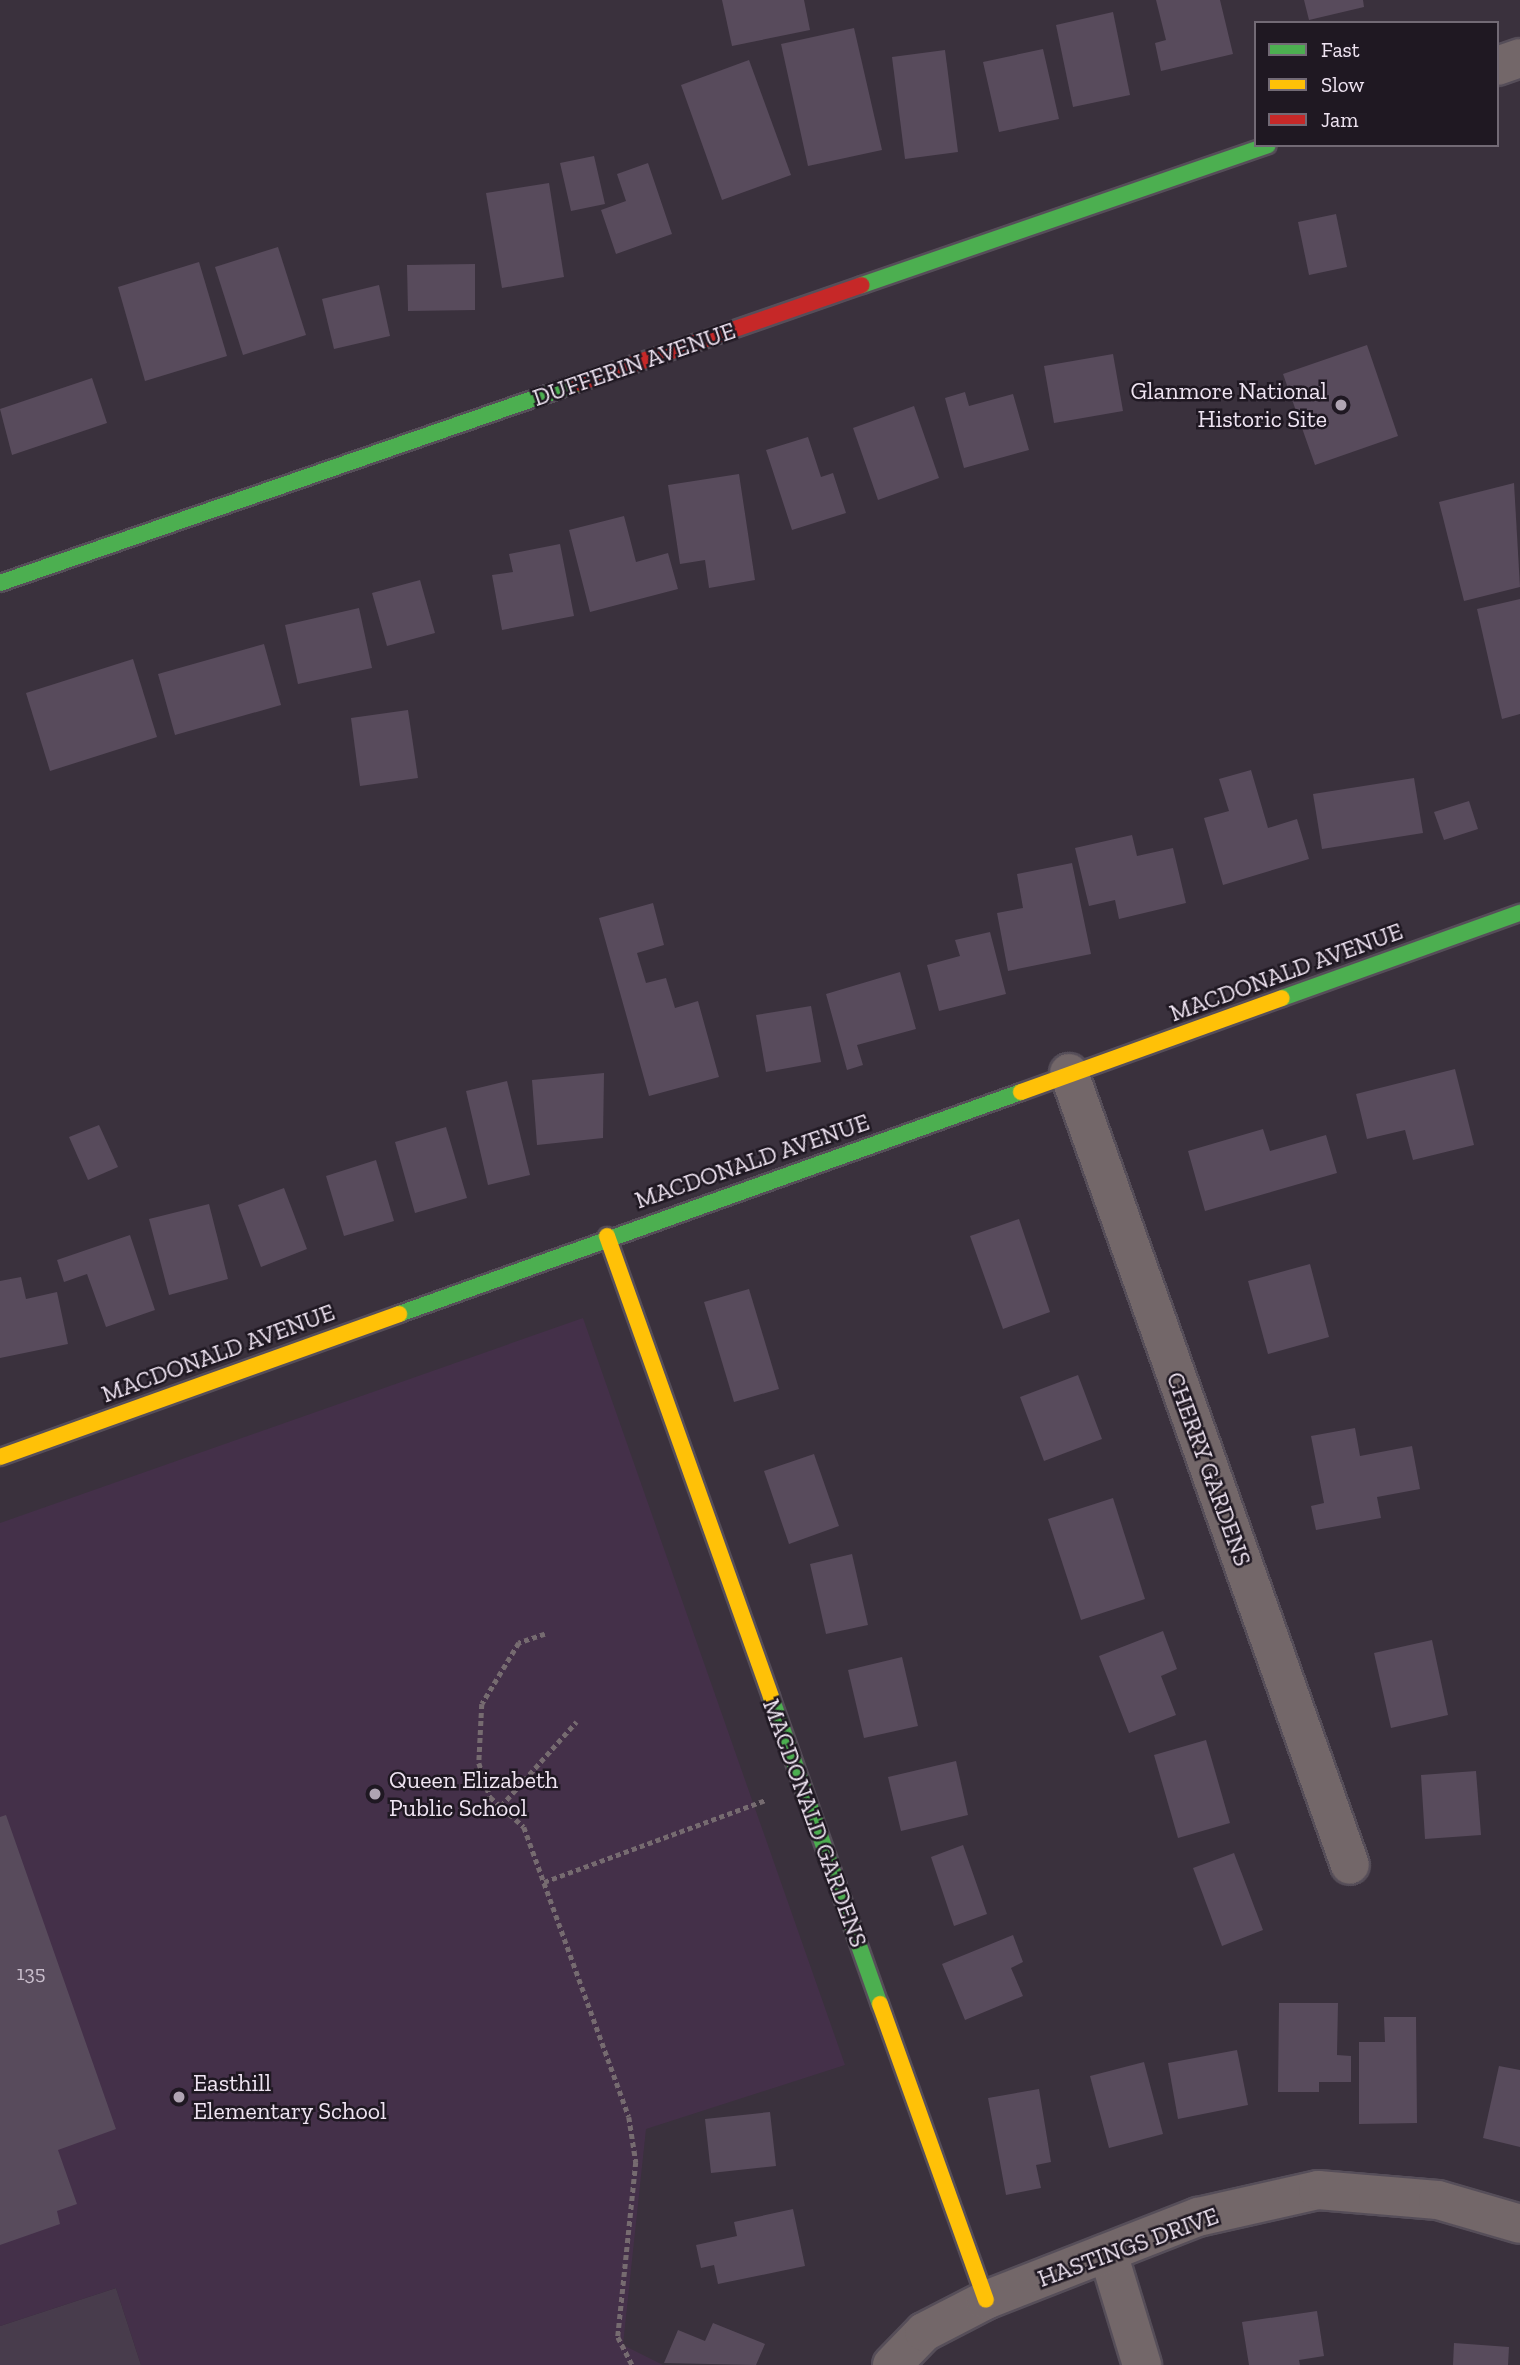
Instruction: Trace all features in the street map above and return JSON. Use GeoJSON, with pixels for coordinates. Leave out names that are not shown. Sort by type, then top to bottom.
{"type":"FeatureCollection","features":[{"type":"Feature","properties":{"kind":"street"},"geometry":{"type":"LineString","coordinates":[[1499,65],[1520,58]]}},
{"type":"Feature","properties":{"kind":"street","name":"DUFFERIN AVENUE"},"geometry":{"type":"LineString","coordinates":[[0,583],[1262,147]]}},
{"type":"Feature","properties":{"kind":"street","name":"MACDONALD AVENUE"},"geometry":{"type":"LineString","coordinates":[[0,1457],[607,1236],[1520,912]]}},
{"type":"Feature","properties":{"kind":"street","name":"CHERRY GARDENS"},"geometry":{"type":"LineString","coordinates":[[1069,1073],[1350,1865]]}},
{"type":"Feature","properties":{"kind":"street","name":"MACDONALD GARDENS"},"geometry":{"type":"LineString","coordinates":[[607,1236],[986,2300]]}},
{"type":"Feature","properties":{"kind":"street","name":"HASTINGS DRIVE"},"geometry":{"type":"LineString","coordinates":[[986,2300],[1198,2217],[1318,2190],[1438,2200],[1520,2224]]}},
{"type":"Feature","properties":{"kind":"street"},"geometry":{"type":"LineString","coordinates":[[1108,2253],[1142,2365]]}},
{"type":"Feature","properties":{"kind":"street"},"geometry":{"type":"LineString","coordinates":[[892,2365],[924,2332],[986,2300]]}},
{"type":"Feature","properties":{"kind":"path"},"geometry":{"type":"LineString","coordinates":[[545,1634],[519,1643],[482,1704],[479,1763],[490,1797],[524,1827],[635,2139],[618,2337],[632,2365]]}},
{"type":"Feature","properties":{"kind":"path"},"geometry":{"type":"LineString","coordinates":[[501,1806],[576,1722]]}},
{"type":"Feature","properties":{"kind":"path"},"geometry":{"type":"LineString","coordinates":[[544,1882],[803,1787]]}},
{"type":"Feature","properties":{"kind":"shaded area","name":"Queen Elizabeth Public School"},"geometry":{"type":"Polygon","coordinates":[[[583,1318],[845,2065],[646,2129],[623,2345],[663,2365],[141,2365],[116,2288],[0,2326],[0,1523],[583,1318]]]}},
{"type":"Feature","properties":{"kind":"shaded area"},"geometry":{"type":"Polygon","coordinates":[[[116,2288],[141,2365],[0,2365],[0,2326],[116,2288]]]}},
{"type":"Feature","properties":{"kind":"building"},"geometry":{"type":"Polygon","coordinates":[[[722,0],[804,0],[810,30],[732,46],[722,0]]]}},
{"type":"Feature","properties":{"kind":"building"},"geometry":{"type":"Polygon","coordinates":[[[1156,0],[1220,0],[1233,54],[1161,71],[1155,43],[1166,40],[1156,0]]]}},
{"type":"Feature","properties":{"kind":"building"},"geometry":{"type":"Polygon","coordinates":[[[1304,0],[1363,0],[1364,7],[1309,20],[1304,0]]]}},
{"type":"Feature","properties":{"kind":"building"},"geometry":{"type":"Polygon","coordinates":[[[1113,12],[1130,95],[1073,107],[1056,25],[1113,12]]]}},
{"type":"Feature","properties":{"kind":"building"},"geometry":{"type":"Polygon","coordinates":[[[854,28],[882,150],[808,166],[781,44],[854,28]]]}},
{"type":"Feature","properties":{"kind":"building"},"geometry":{"type":"Polygon","coordinates":[[[1043,49],[1059,119],[999,132],[983,62],[1043,49]]]}},
{"type":"Feature","properties":{"kind":"building"},"geometry":{"type":"Polygon","coordinates":[[[945,50],[958,152],[905,159],[892,57],[945,50]]]}},
{"type":"Feature","properties":{"kind":"building"},"geometry":{"type":"Polygon","coordinates":[[[749,60],[791,175],[722,200],[681,85],[749,60]]]}},
{"type":"Feature","properties":{"kind":"building"},"geometry":{"type":"Polygon","coordinates":[[[594,156],[605,204],[571,211],[560,163],[594,156]]]}},
{"type":"Feature","properties":{"kind":"building"},"geometry":{"type":"Polygon","coordinates":[[[648,163],[672,234],[616,254],[601,210],[626,201],[617,174],[648,163]]]}},
{"type":"Feature","properties":{"kind":"building"},"geometry":{"type":"Polygon","coordinates":[[[549,183],[564,277],[502,288],[486,193],[549,183]]]}},
{"type":"Feature","properties":{"kind":"building"},"geometry":{"type":"Polygon","coordinates":[[[1336,214],[1347,267],[1309,275],[1298,222],[1336,214]]]}},
{"type":"Feature","properties":{"kind":"building"},"geometry":{"type":"Polygon","coordinates":[[[278,247],[306,335],[243,355],[215,267],[278,247]]]}},
{"type":"Feature","properties":{"kind":"building"},"geometry":{"type":"Polygon","coordinates":[[[199,262],[227,356],[145,381],[118,287],[199,262]]]}},
{"type":"Feature","properties":{"kind":"building"},"geometry":{"type":"Polygon","coordinates":[[[475,264],[475,310],[408,311],[407,265],[475,264]]]}},
{"type":"Feature","properties":{"kind":"building"},"geometry":{"type":"Polygon","coordinates":[[[379,285],[390,336],[334,349],[322,299],[379,285]]]}},
{"type":"Feature","properties":{"kind":"building","name":"Glanmore National Historic Site"},"geometry":{"type":"Polygon","coordinates":[[[1367,345],[1398,436],[1315,465],[1283,374],[1367,345]]]}},
{"type":"Feature","properties":{"kind":"building"},"geometry":{"type":"Polygon","coordinates":[[[1113,354],[1123,411],[1054,423],[1044,366],[1113,354]]]}},
{"type":"Feature","properties":{"kind":"building"},"geometry":{"type":"Polygon","coordinates":[[[92,378],[107,423],[12,455],[0,409],[92,378]]]}},
{"type":"Feature","properties":{"kind":"building"},"geometry":{"type":"Polygon","coordinates":[[[965,392],[969,406],[1013,394],[1029,450],[964,468],[945,398],[965,392]]]}},
{"type":"Feature","properties":{"kind":"building"},"geometry":{"type":"Polygon","coordinates":[[[914,406],[939,478],[878,500],[853,428],[914,406]]]}},
{"type":"Feature","properties":{"kind":"building"},"geometry":{"type":"Polygon","coordinates":[[[808,437],[821,477],[833,473],[846,513],[792,530],[766,450],[808,437]]]}},
{"type":"Feature","properties":{"kind":"building"},"geometry":{"type":"Polygon","coordinates":[[[739,474],[755,580],[709,588],[705,560],[680,564],[668,485],[739,474]]]}},
{"type":"Feature","properties":{"kind":"building"},"geometry":{"type":"Polygon","coordinates":[[[1514,483],[1520,587],[1464,601],[1439,502],[1514,483]]]}},
{"type":"Feature","properties":{"kind":"building"},"geometry":{"type":"Polygon","coordinates":[[[624,516],[636,562],[668,553],[678,589],[590,612],[569,530],[624,516]]]}},
{"type":"Feature","properties":{"kind":"building"},"geometry":{"type":"Polygon","coordinates":[[[560,544],[574,616],[502,630],[492,575],[513,572],[509,554],[560,544]]]}},
{"type":"Feature","properties":{"kind":"building"},"geometry":{"type":"Polygon","coordinates":[[[420,580],[435,633],[387,646],[372,593],[420,580]]]}},
{"type":"Feature","properties":{"kind":"building"},"geometry":{"type":"Polygon","coordinates":[[[1520,599],[1520,714],[1502,719],[1477,609],[1520,599]]]}},
{"type":"Feature","properties":{"kind":"building"},"geometry":{"type":"Polygon","coordinates":[[[359,608],[372,668],[298,684],[285,625],[359,608]]]}},
{"type":"Feature","properties":{"kind":"building"},"geometry":{"type":"Polygon","coordinates":[[[264,644],[281,705],[175,735],[158,674],[264,644]]]}},
{"type":"Feature","properties":{"kind":"building"},"geometry":{"type":"Polygon","coordinates":[[[133,659],[157,737],[50,771],[26,693],[133,659]]]}},
{"type":"Feature","properties":{"kind":"building"},"geometry":{"type":"Polygon","coordinates":[[[408,710],[418,778],[360,786],[351,718],[408,710]]]}},
{"type":"Feature","properties":{"kind":"building"},"geometry":{"type":"Polygon","coordinates":[[[1251,770],[1268,828],[1297,819],[1309,859],[1223,885],[1204,818],[1229,811],[1219,779],[1251,770]]]}},
{"type":"Feature","properties":{"kind":"building"},"geometry":{"type":"Polygon","coordinates":[[[1414,778],[1423,833],[1322,849],[1313,794],[1414,778]]]}},
{"type":"Feature","properties":{"kind":"building"},"geometry":{"type":"Polygon","coordinates":[[[1469,801],[1478,829],[1444,840],[1434,812],[1469,801]]]}},
{"type":"Feature","properties":{"kind":"building"},"geometry":{"type":"Polygon","coordinates":[[[1132,835],[1137,856],[1173,848],[1186,903],[1119,919],[1115,900],[1089,906],[1075,848],[1132,835]]]}},
{"type":"Feature","properties":{"kind":"building"},"geometry":{"type":"Polygon","coordinates":[[[1072,863],[1091,954],[1008,971],[997,913],[1023,908],[1017,874],[1072,863]]]}},
{"type":"Feature","properties":{"kind":"building"},"geometry":{"type":"Polygon","coordinates":[[[653,903],[664,945],[637,953],[646,983],[666,978],[675,1008],[698,1001],[719,1077],[649,1096],[599,918],[653,903]]]}},
{"type":"Feature","properties":{"kind":"building"},"geometry":{"type":"Polygon","coordinates":[[[990,932],[1006,994],[939,1011],[927,965],[960,956],[955,940],[990,932]]]}},
{"type":"Feature","properties":{"kind":"building"},"geometry":{"type":"Polygon","coordinates":[[[900,972],[916,1029],[857,1045],[863,1065],[847,1070],[826,994],[900,972]]]}},
{"type":"Feature","properties":{"kind":"building"},"geometry":{"type":"Polygon","coordinates":[[[811,1006],[821,1062],[766,1072],[756,1015],[811,1006]]]}},
{"type":"Feature","properties":{"kind":"building"},"geometry":{"type":"Polygon","coordinates":[[[1455,1069],[1474,1145],[1413,1160],[1405,1130],[1367,1139],[1356,1094],[1455,1069]]]}},
{"type":"Feature","properties":{"kind":"building"},"geometry":{"type":"Polygon","coordinates":[[[604,1073],[603,1138],[537,1145],[532,1080],[604,1073]]]}},
{"type":"Feature","properties":{"kind":"building"},"geometry":{"type":"Polygon","coordinates":[[[507,1081],[530,1175],[488,1185],[466,1091],[507,1081]]]}},
{"type":"Feature","properties":{"kind":"building"},"geometry":{"type":"Polygon","coordinates":[[[99,1125],[118,1167],[88,1180],[69,1137],[99,1125]]]}},
{"type":"Feature","properties":{"kind":"building"},"geometry":{"type":"Polygon","coordinates":[[[446,1127],[467,1198],[415,1213],[395,1142],[446,1127]]]}},
{"type":"Feature","properties":{"kind":"building"},"geometry":{"type":"Polygon","coordinates":[[[1263,1129],[1270,1151],[1326,1135],[1337,1173],[1205,1211],[1188,1151],[1263,1129]]]}},
{"type":"Feature","properties":{"kind":"building"},"geometry":{"type":"Polygon","coordinates":[[[376,1160],[394,1221],[344,1236],[326,1176],[376,1160]]]}},
{"type":"Feature","properties":{"kind":"building"},"geometry":{"type":"Polygon","coordinates":[[[284,1188],[307,1249],[261,1267],[238,1205],[284,1188]]]}},
{"type":"Feature","properties":{"kind":"building"},"geometry":{"type":"Polygon","coordinates":[[[209,1204],[228,1279],[169,1295],[149,1219],[209,1204]]]}},
{"type":"Feature","properties":{"kind":"building"},"geometry":{"type":"Polygon","coordinates":[[[1019,1219],[1050,1312],[1003,1329],[970,1236],[1019,1219]]]}},
{"type":"Feature","properties":{"kind":"building"},"geometry":{"type":"Polygon","coordinates":[[[130,1235],[155,1310],[106,1327],[87,1274],[64,1282],[57,1260],[130,1235]]]}},
{"type":"Feature","properties":{"kind":"building"},"geometry":{"type":"Polygon","coordinates":[[[1310,1264],[1329,1337],[1268,1354],[1248,1281],[1310,1264]]]}},
{"type":"Feature","properties":{"kind":"building"},"geometry":{"type":"Polygon","coordinates":[[[21,1277],[26,1299],[57,1292],[68,1344],[0,1358],[0,1281],[21,1277]]]}},
{"type":"Feature","properties":{"kind":"building"},"geometry":{"type":"Polygon","coordinates":[[[749,1289],[779,1389],[734,1402],[704,1302],[749,1289]]]}},
{"type":"Feature","properties":{"kind":"building"},"geometry":{"type":"Polygon","coordinates":[[[1078,1375],[1102,1439],[1044,1461],[1020,1397],[1078,1375]]]}},
{"type":"Feature","properties":{"kind":"building"},"geometry":{"type":"Polygon","coordinates":[[[1355,1428],[1360,1456],[1412,1446],[1420,1489],[1377,1497],[1381,1518],[1316,1530],[1311,1506],[1324,1503],[1311,1436],[1355,1428]]]}},
{"type":"Feature","properties":{"kind":"building"},"geometry":{"type":"Polygon","coordinates":[[[814,1454],[839,1526],[789,1544],[764,1471],[814,1454]]]}},
{"type":"Feature","properties":{"kind":"building"},"geometry":{"type":"Polygon","coordinates":[[[1113,1498],[1145,1599],[1081,1620],[1048,1519],[1113,1498]]]}},
{"type":"Feature","properties":{"kind":"building"},"geometry":{"type":"Polygon","coordinates":[[[852,1554],[868,1625],[826,1634],[810,1564],[852,1554]]]}},
{"type":"Feature","properties":{"kind":"building"},"geometry":{"type":"Polygon","coordinates":[[[1163,1631],[1177,1669],[1161,1676],[1176,1715],[1129,1733],[1099,1656],[1163,1631]]]}},
{"type":"Feature","properties":{"kind":"building"},"geometry":{"type":"Polygon","coordinates":[[[1432,1640],[1448,1715],[1391,1728],[1374,1653],[1432,1640]]]}},
{"type":"Feature","properties":{"kind":"building"},"geometry":{"type":"Polygon","coordinates":[[[902,1657],[918,1726],[864,1738],[848,1670],[902,1657]]]}},
{"type":"Feature","properties":{"kind":"building"},"geometry":{"type":"Polygon","coordinates":[[[1206,1740],[1230,1823],[1178,1838],[1154,1755],[1206,1740]]]}},
{"type":"Feature","properties":{"kind":"building"},"geometry":{"type":"Polygon","coordinates":[[[956,1761],[968,1815],[901,1831],[888,1777],[956,1761]]]}},
{"type":"Feature","properties":{"kind":"building"},"geometry":{"type":"Polygon","coordinates":[[[1476,1771],[1481,1835],[1425,1839],[1421,1775],[1476,1771]]]}},
{"type":"Feature","properties":{"kind":"building"},"geometry":{"type":"Polygon","coordinates":[[[6,1815],[116,2129],[58,2150],[77,2204],[57,2211],[60,2224],[0,2245],[0,1817],[6,1815]]]}},
{"type":"Feature","properties":{"kind":"building"},"geometry":{"type":"Polygon","coordinates":[[[963,1845],[987,1914],[954,1926],[931,1857],[963,1845]]]}},
{"type":"Feature","properties":{"kind":"building"},"geometry":{"type":"Polygon","coordinates":[[[1234,1853],[1263,1930],[1222,1946],[1193,1868],[1234,1853]]]}},
{"type":"Feature","properties":{"kind":"building"},"geometry":{"type":"Polygon","coordinates":[[[1013,1935],[1023,1962],[1011,1968],[1023,1996],[965,2020],[942,1964],[1013,1935]]]}},
{"type":"Feature","properties":{"kind":"building"},"geometry":{"type":"Polygon","coordinates":[[[1279,2003],[1338,2003],[1337,2055],[1351,2056],[1351,2082],[1319,2082],[1319,2092],[1278,2092],[1279,2003]]]}},
{"type":"Feature","properties":{"kind":"building"},"geometry":{"type":"Polygon","coordinates":[[[1384,2017],[1416,2017],[1417,2123],[1359,2124],[1359,2042],[1385,2042],[1384,2017]]]}},
{"type":"Feature","properties":{"kind":"building"},"geometry":{"type":"Polygon","coordinates":[[[1237,2050],[1248,2105],[1178,2119],[1168,2063],[1237,2050]]]}},
{"type":"Feature","properties":{"kind":"building"},"geometry":{"type":"Polygon","coordinates":[[[1144,2062],[1163,2134],[1109,2148],[1090,2076],[1144,2062]]]}},
{"type":"Feature","properties":{"kind":"building"},"geometry":{"type":"Polygon","coordinates":[[[1499,2066],[1520,2070],[1520,2147],[1483,2138],[1499,2066]]]}},
{"type":"Feature","properties":{"kind":"building"},"geometry":{"type":"Polygon","coordinates":[[[1039,2089],[1051,2162],[1036,2165],[1041,2188],[1006,2195],[988,2098],[1039,2089]]]}},
{"type":"Feature","properties":{"kind":"building"},"geometry":{"type":"Polygon","coordinates":[[[770,2112],[776,2166],[711,2173],[705,2119],[770,2112]]]}},
{"type":"Feature","properties":{"kind":"building"},"geometry":{"type":"Polygon","coordinates":[[[793,2209],[805,2266],[718,2284],[714,2265],[701,2268],[696,2245],[737,2236],[734,2222],[793,2209]]]}},
{"type":"Feature","properties":{"kind":"building"},"geometry":{"type":"Polygon","coordinates":[[[1317,2311],[1324,2356],[1299,2360],[1300,2365],[1249,2365],[1242,2322],[1317,2311]]]}},
{"type":"Feature","properties":{"kind":"building"},"geometry":{"type":"Polygon","coordinates":[[[713,2323],[765,2344],[756,2365],[664,2363],[678,2330],[705,2341],[713,2323]]]}},
{"type":"Feature","properties":{"kind":"building"},"geometry":{"type":"Polygon","coordinates":[[[1454,2343],[1509,2347],[1508,2365],[1453,2365],[1454,2343]]]}},
{"type":"Feature","properties":{"kind":"traffic: fast"},"geometry":{"type":"LineString","coordinates":[[862,285],[1262,147]]}},
{"type":"Feature","properties":{"kind":"traffic: fast"},"geometry":{"type":"LineString","coordinates":[[0,583],[579,383]]}},
{"type":"Feature","properties":{"kind":"traffic: fast"},"geometry":{"type":"LineString","coordinates":[[1282,998],[1520,913]]}},
{"type":"Feature","properties":{"kind":"traffic: fast"},"geometry":{"type":"LineString","coordinates":[[399,1314],[1021,1092]]}},
{"type":"Feature","properties":{"kind":"traffic: fast"},"geometry":{"type":"LineString","coordinates":[[771,1697],[880,2004]]}},
{"type":"Feature","properties":{"kind":"traffic: slow"},"geometry":{"type":"LineString","coordinates":[[1021,1092],[1282,998]]}},
{"type":"Feature","properties":{"kind":"traffic: slow"},"geometry":{"type":"LineString","coordinates":[[607,1236],[771,1697]]}},
{"type":"Feature","properties":{"kind":"traffic: slow"},"geometry":{"type":"LineString","coordinates":[[0,1457],[399,1314]]}},
{"type":"Feature","properties":{"kind":"traffic: slow"},"geometry":{"type":"LineString","coordinates":[[880,2004],[986,2300]]}},
{"type":"Feature","properties":{"kind":"traffic: jam"},"geometry":{"type":"LineString","coordinates":[[579,383],[862,285]]}},
{"type":"Feature","properties":{"kind":"place","name":"Glanmore National Historic Site"},"geometry":{"type":"Point","coordinates":[1341,405]}},
{"type":"Feature","properties":{"kind":"place","name":"Queen Elizabeth Public School"},"geometry":{"type":"Point","coordinates":[375,1794]}},
{"type":"Feature","properties":{"kind":"place","name":"Easthill Elementary School"},"geometry":{"type":"Point","coordinates":[179,2097]}}]}
